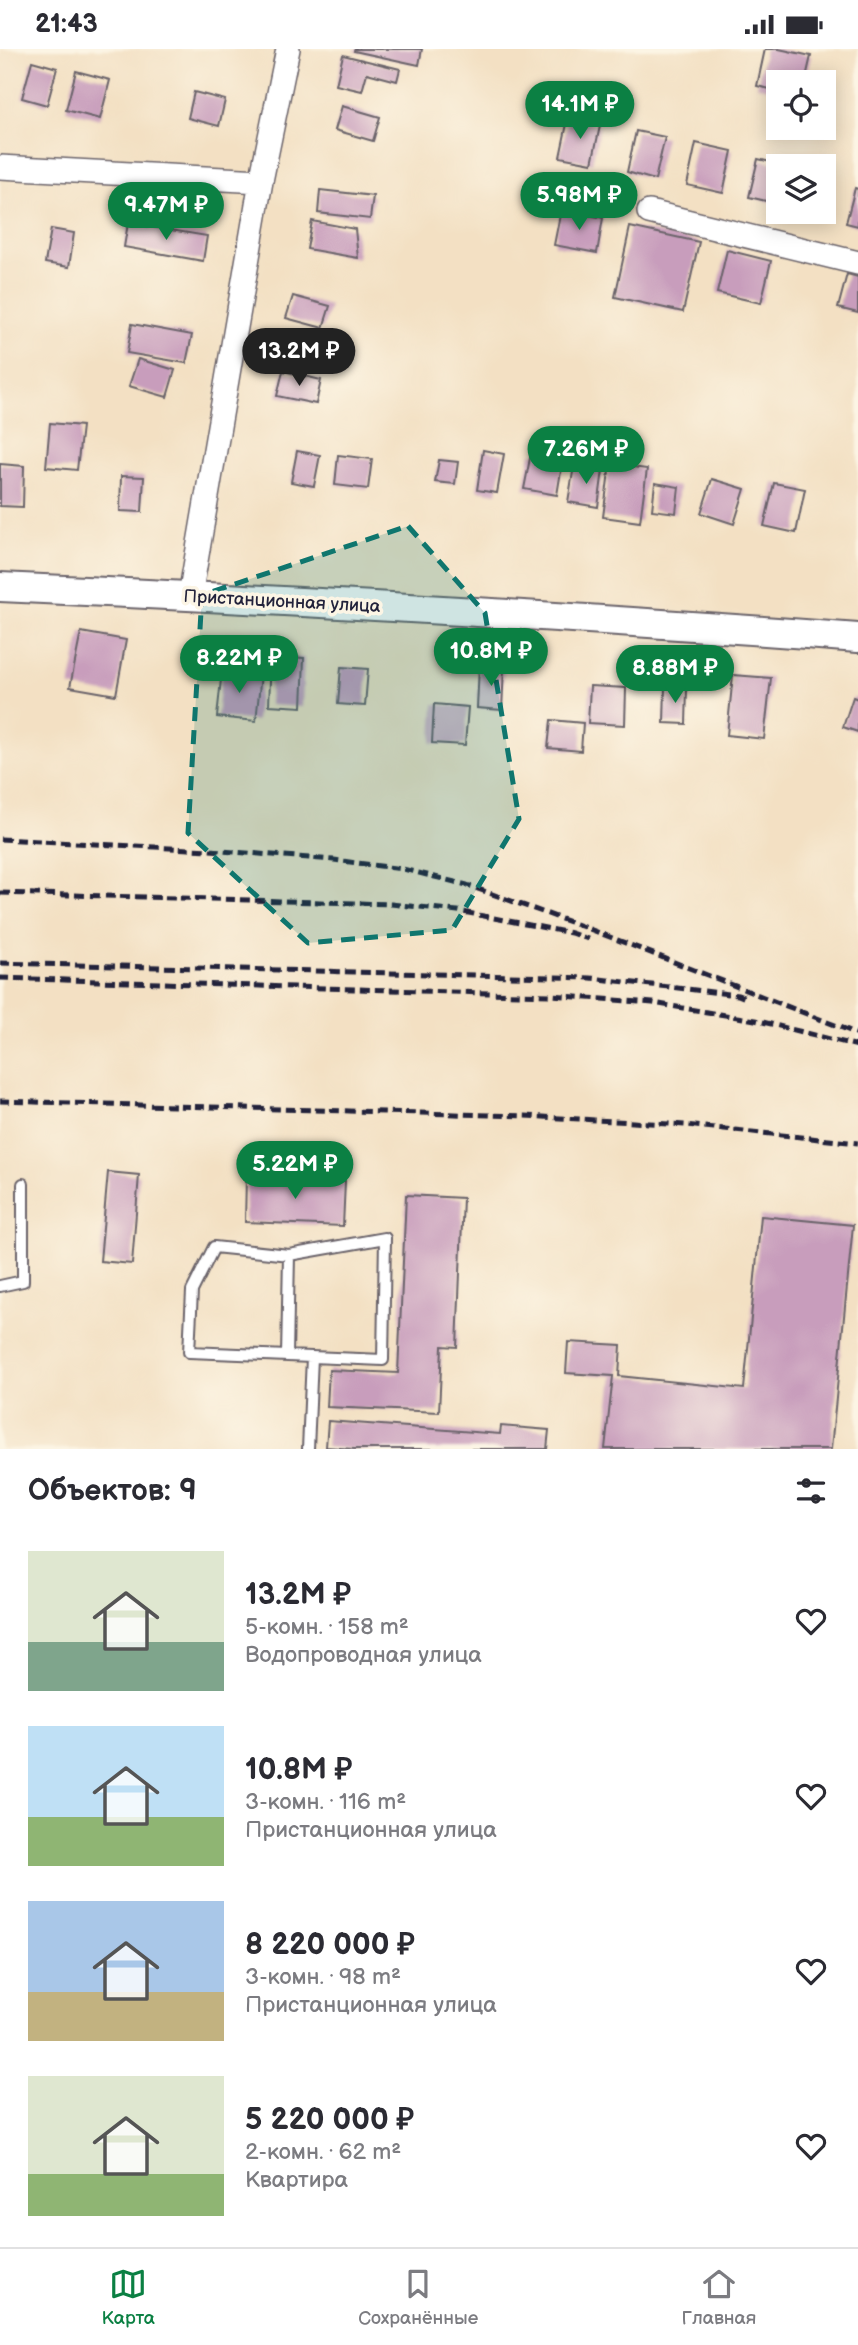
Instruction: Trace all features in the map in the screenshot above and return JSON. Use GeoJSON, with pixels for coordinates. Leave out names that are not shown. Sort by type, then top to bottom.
{"type":"FeatureCollection","features":[{"type":"Feature","properties":{"kind":"street"},"geometry":{"type":"LineString","coordinates":[[190,596],[261,181],[288,49]]}},
{"type":"Feature","properties":{"kind":"street"},"geometry":{"type":"LineString","coordinates":[[0,167],[261,181]]}},
{"type":"Feature","properties":{"kind":"street"},"geometry":{"type":"LineString","coordinates":[[649,212],[858,263]]}},
{"type":"Feature","properties":{"kind":"street","name":"Пристанционная улица"},"geometry":{"type":"LineString","coordinates":[[0,587],[712,627],[858,638]]}},
{"type":"Feature","properties":{"kind":"lane"},"geometry":{"type":"LineString","coordinates":[[0,1286],[23,1281],[23,1184]]}},
{"type":"Feature","properties":{"kind":"lane"},"geometry":{"type":"LineString","coordinates":[[385,1238],[383,1360],[287,1356],[189,1352],[192,1291],[214,1247],[289,1255],[385,1238]]}},
{"type":"Feature","properties":{"kind":"lane"},"geometry":{"type":"LineString","coordinates":[[287,1356],[289,1255]]}},
{"type":"Feature","properties":{"kind":"lane"},"geometry":{"type":"LineString","coordinates":[[308,1449],[312,1357]]}},
{"type":"Feature","properties":{"kind":"highlighted area"},"geometry":{"type":"Polygon","coordinates":[[[408,526],[485,613],[519,819],[452,930],[308,943],[188,833],[202,595],[408,526]]]}},
{"type":"Feature","properties":{"kind":"building"},"geometry":{"type":"Polygon","coordinates":[[[422,49],[419,65],[354,51],[422,49]]]}},
{"type":"Feature","properties":{"kind":"building"},"geometry":{"type":"Polygon","coordinates":[[[765,49],[779,49],[811,56],[808,70],[766,70],[766,88],[757,86],[765,49]]]}},
{"type":"Feature","properties":{"kind":"building"},"geometry":{"type":"Polygon","coordinates":[[[343,55],[400,69],[397,81],[367,73],[362,91],[336,85],[343,55]]]}},
{"type":"Feature","properties":{"kind":"building"},"geometry":{"type":"Polygon","coordinates":[[[32,61],[57,68],[47,105],[22,98],[32,61]]]}},
{"type":"Feature","properties":{"kind":"building"},"geometry":{"type":"Polygon","coordinates":[[[76,71],[110,80],[100,119],[66,110],[76,71]]]}},
{"type":"Feature","properties":{"kind":"building"},"geometry":{"type":"Polygon","coordinates":[[[194,92],[225,100],[219,126],[188,118],[194,92]]]}},
{"type":"Feature","properties":{"kind":"building"},"geometry":{"type":"Polygon","coordinates":[[[342,106],[380,117],[373,141],[335,130],[342,106]]]}},
{"type":"Feature","properties":{"kind":"building"},"geometry":{"type":"Polygon","coordinates":[[[568,119],[600,126],[592,163],[560,157],[568,119]]]}},
{"type":"Feature","properties":{"kind":"building"},"geometry":{"type":"Polygon","coordinates":[[[636,131],[665,137],[655,180],[627,172],[636,131]]]}},
{"type":"Feature","properties":{"kind":"building"},"geometry":{"type":"Polygon","coordinates":[[[696,143],[732,151],[723,193],[687,185],[696,143]]]}},
{"type":"Feature","properties":{"kind":"building"},"geometry":{"type":"Polygon","coordinates":[[[758,159],[766,161],[766,201],[749,197],[758,159]]]}},
{"type":"Feature","properties":{"kind":"building"},"geometry":{"type":"Polygon","coordinates":[[[855,188],[858,189],[858,226],[846,223],[855,188]]]}},
{"type":"Feature","properties":{"kind":"building"},"geometry":{"type":"Polygon","coordinates":[[[320,190],[373,196],[370,219],[318,213],[320,190]]]}},
{"type":"Feature","properties":{"kind":"building"},"geometry":{"type":"Polygon","coordinates":[[[561,210],[603,218],[597,253],[554,245],[561,210]]]}},
{"type":"Feature","properties":{"kind":"building"},"geometry":{"type":"Polygon","coordinates":[[[312,221],[355,229],[358,258],[307,249],[312,221]]]}},
{"type":"Feature","properties":{"kind":"building"},"geometry":{"type":"Polygon","coordinates":[[[128,223],[207,236],[203,261],[124,247],[128,223]]]}},
{"type":"Feature","properties":{"kind":"building"},"geometry":{"type":"Polygon","coordinates":[[[630,227],[699,242],[683,312],[615,297],[630,227]]]}},
{"type":"Feature","properties":{"kind":"building"},"geometry":{"type":"Polygon","coordinates":[[[51,229],[74,233],[69,267],[45,263],[51,229]]]}},
{"type":"Feature","properties":{"kind":"building"},"geometry":{"type":"Polygon","coordinates":[[[727,250],[771,261],[761,303],[717,293],[727,250]]]}},
{"type":"Feature","properties":{"kind":"building"},"geometry":{"type":"Polygon","coordinates":[[[847,274],[858,277],[858,313],[838,308],[847,274]]]}},
{"type":"Feature","properties":{"kind":"building"},"geometry":{"type":"Polygon","coordinates":[[[293,296],[330,306],[323,328],[286,318],[293,296]]]}},
{"type":"Feature","properties":{"kind":"building"},"geometry":{"type":"Polygon","coordinates":[[[132,324],[192,335],[186,363],[127,353],[132,324]]]}},
{"type":"Feature","properties":{"kind":"building"},"geometry":{"type":"Polygon","coordinates":[[[138,359],[175,370],[167,397],[129,386],[138,359]]]}},
{"type":"Feature","properties":{"kind":"building"},"geometry":{"type":"Polygon","coordinates":[[[283,371],[321,380],[316,404],[277,396],[283,371]]]}},
{"type":"Feature","properties":{"kind":"building"},"geometry":{"type":"Polygon","coordinates":[[[50,423],[82,426],[77,470],[46,467],[50,423]]]}},
{"type":"Feature","properties":{"kind":"building"},"geometry":{"type":"Polygon","coordinates":[[[483,450],[504,454],[497,493],[477,490],[483,450]]]}},
{"type":"Feature","properties":{"kind":"building"},"geometry":{"type":"Polygon","coordinates":[[[297,451],[320,455],[314,486],[291,482],[297,451]]]}},
{"type":"Feature","properties":{"kind":"building"},"geometry":{"type":"Polygon","coordinates":[[[531,453],[563,459],[557,495],[524,489],[531,453]]]}},
{"type":"Feature","properties":{"kind":"building"},"geometry":{"type":"Polygon","coordinates":[[[338,455],[372,459],[368,489],[335,485],[338,455]]]}},
{"type":"Feature","properties":{"kind":"building"},"geometry":{"type":"Polygon","coordinates":[[[439,460],[458,462],[455,484],[435,482],[439,460]]]}},
{"type":"Feature","properties":{"kind":"building"},"geometry":{"type":"Polygon","coordinates":[[[0,464],[24,466],[23,507],[0,506],[0,464]]]}},
{"type":"Feature","properties":{"kind":"building"},"geometry":{"type":"Polygon","coordinates":[[[610,464],[647,469],[640,522],[603,517],[610,464]]]}},
{"type":"Feature","properties":{"kind":"building"},"geometry":{"type":"Polygon","coordinates":[[[574,466],[603,470],[598,507],[568,502],[574,466]]]}},
{"type":"Feature","properties":{"kind":"building"},"geometry":{"type":"Polygon","coordinates":[[[121,476],[144,477],[142,512],[120,511],[121,476]]]}},
{"type":"Feature","properties":{"kind":"building"},"geometry":{"type":"Polygon","coordinates":[[[712,479],[745,489],[734,524],[701,513],[712,479]]]}},
{"type":"Feature","properties":{"kind":"building"},"geometry":{"type":"Polygon","coordinates":[[[655,483],[679,487],[676,513],[652,510],[655,483]]]}},
{"type":"Feature","properties":{"kind":"building"},"geometry":{"type":"Polygon","coordinates":[[[774,483],[805,489],[796,533],[764,526],[774,483]]]}},
{"type":"Feature","properties":{"kind":"building"},"geometry":{"type":"Polygon","coordinates":[[[81,632],[126,640],[116,695],[70,687],[81,632]]]}},
{"type":"Feature","properties":{"kind":"building"},"geometry":{"type":"Polygon","coordinates":[[[271,656],[304,658],[302,707],[269,705],[271,656]]]}},
{"type":"Feature","properties":{"kind":"building"},"geometry":{"type":"Polygon","coordinates":[[[479,666],[504,667],[502,710],[477,708],[479,666]]]}},
{"type":"Feature","properties":{"kind":"building"},"geometry":{"type":"Polygon","coordinates":[[[341,667],[368,669],[365,706],[338,704],[341,667]]]}},
{"type":"Feature","properties":{"kind":"building"},"geometry":{"type":"Polygon","coordinates":[[[222,670],[261,674],[256,721],[217,717],[222,670]]]}},
{"type":"Feature","properties":{"kind":"building"},"geometry":{"type":"Polygon","coordinates":[[[733,675],[771,678],[764,739],[727,735],[733,675]]]}},
{"type":"Feature","properties":{"kind":"building"},"geometry":{"type":"Polygon","coordinates":[[[590,686],[626,688],[625,725],[588,723],[590,686]]]}},
{"type":"Feature","properties":{"kind":"building"},"geometry":{"type":"Polygon","coordinates":[[[665,687],[687,688],[686,724],[664,723],[665,687]]]}},
{"type":"Feature","properties":{"kind":"building"},"geometry":{"type":"Polygon","coordinates":[[[853,697],[858,699],[858,732],[843,727],[853,697]]]}},
{"type":"Feature","properties":{"kind":"building"},"geometry":{"type":"Polygon","coordinates":[[[434,704],[468,707],[465,745],[432,743],[434,704]]]}},
{"type":"Feature","properties":{"kind":"building"},"geometry":{"type":"Polygon","coordinates":[[[551,720],[583,723],[581,751],[548,748],[551,720]]]}},
{"type":"Feature","properties":{"kind":"building"},"geometry":{"type":"Polygon","coordinates":[[[108,1172],[139,1175],[132,1264],[100,1261],[108,1172]]]}},
{"type":"Feature","properties":{"kind":"building"},"geometry":{"type":"Polygon","coordinates":[[[246,1177],[345,1181],[343,1226],[245,1222],[246,1177]]]}},
{"type":"Feature","properties":{"kind":"building"},"geometry":{"type":"Polygon","coordinates":[[[406,1195],[463,1198],[457,1347],[442,1346],[439,1412],[327,1407],[329,1370],[398,1373],[406,1195]]]}},
{"type":"Feature","properties":{"kind":"building"},"geometry":{"type":"Polygon","coordinates":[[[761,1216],[853,1225],[831,1449],[605,1449],[613,1376],[566,1373],[568,1342],[621,1345],[619,1376],[744,1389],[761,1216]]]}},
{"type":"Feature","properties":{"kind":"building"},"geometry":{"type":"Polygon","coordinates":[[[328,1421],[500,1434],[501,1426],[549,1430],[547,1449],[354,1449],[326,1447],[328,1421]]]}},
{"type":"Feature","properties":{"kind":"railway"},"geometry":{"type":"LineString","coordinates":[[0,839],[210,850],[334,860],[403,869],[467,885],[592,930],[858,1034]]}},
{"type":"Feature","properties":{"kind":"railway"},"geometry":{"type":"LineString","coordinates":[[0,893],[391,904],[458,911],[571,933],[588,939]]}},
{"type":"Feature","properties":{"kind":"railway"},"geometry":{"type":"LineString","coordinates":[[0,963],[591,978],[738,995],[748,999]]}},
{"type":"Feature","properties":{"kind":"railway"},"geometry":{"type":"LineString","coordinates":[[0,978],[551,995],[653,1003],[755,1020],[858,1046]]}},
{"type":"Feature","properties":{"kind":"railway"},"geometry":{"type":"LineString","coordinates":[[0,1101],[525,1116],[686,1125],[858,1143]]}}]}
